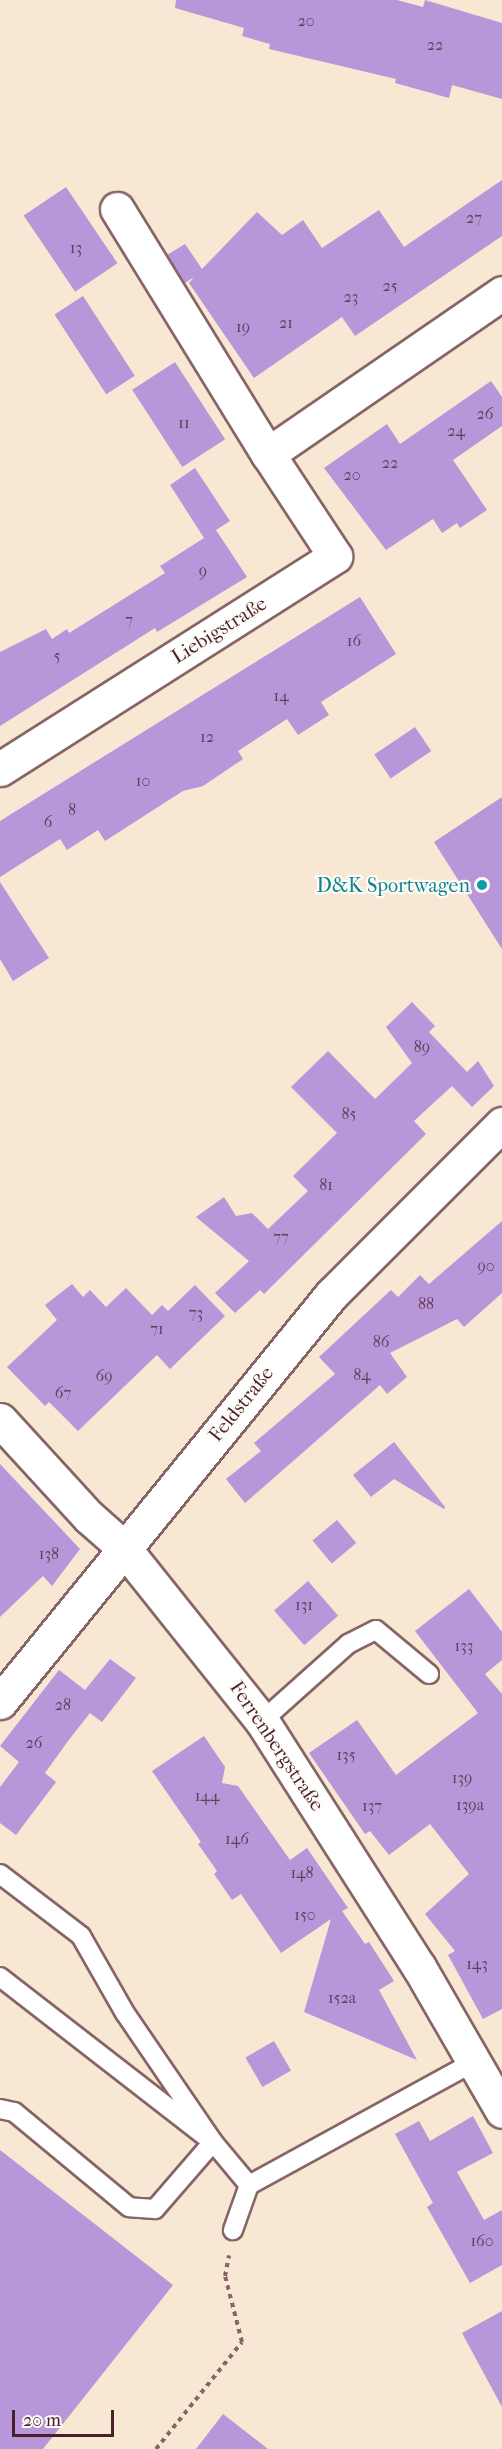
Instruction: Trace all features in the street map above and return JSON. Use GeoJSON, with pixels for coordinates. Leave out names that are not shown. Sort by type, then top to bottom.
{"type":"FeatureCollection","features":[{"type":"Feature","properties":{"kind":"street","name":"Liebigstraße"},"geometry":{"type":"LineString","coordinates":[[0,769],[335,556],[268,454],[117,209]]}},
{"type":"Feature","properties":{"kind":"street"},"geometry":{"type":"LineString","coordinates":[[268,454],[502,293]]}},
{"type":"Feature","properties":{"kind":"street","name":"Feldstraße"},"geometry":{"type":"LineString","coordinates":[[0,1702],[123,1547],[331,1295],[502,1124]]}},
{"type":"Feature","properties":{"kind":"street","name":"Ferrenbergstraße"},"geometry":{"type":"LineString","coordinates":[[0,1420],[88,1516],[123,1547],[262,1720],[407,1947],[502,2111]]}},
{"type":"Feature","properties":{"kind":"lane"},"geometry":{"type":"LineString","coordinates":[[262,1720],[348,1644],[376,1629],[429,1674]]}},
{"type":"Feature","properties":{"kind":"lane"},"geometry":{"type":"LineString","coordinates":[[0,1874],[81,1936],[125,2013],[213,2142],[249,2185]]}},
{"type":"Feature","properties":{"kind":"lane"},"geometry":{"type":"LineString","coordinates":[[0,1977],[213,2142]]}},
{"type":"Feature","properties":{"kind":"lane"},"geometry":{"type":"LineString","coordinates":[[233,2230],[249,2185],[474,2062]]}},
{"type":"Feature","properties":{"kind":"lane"},"geometry":{"type":"LineString","coordinates":[[0,2109],[14,2112],[129,2207],[155,2209],[213,2142]]}},
{"type":"Feature","properties":{"kind":"path"},"geometry":{"type":"LineString","coordinates":[[156,2449],[242,2342],[225,2276],[233,2230]]}},
{"type":"Feature","properties":{"kind":"building"},"geometry":{"type":"Polygon","coordinates":[[[176,0],[397,0],[423,7],[425,0],[502,23],[502,99],[452,85],[449,98],[395,83],[396,79],[269,49],[270,44],[242,36],[244,28],[175,8],[176,0]]]}},
{"type":"Feature","properties":{"kind":"building"},"geometry":{"type":"Polygon","coordinates":[[[502,180],[502,236],[355,336],[342,317],[254,378],[189,283],[194,277],[185,283],[167,255],[185,244],[202,269],[257,212],[282,235],[303,220],[322,248],[379,210],[404,247],[502,180]]]}},
{"type":"Feature","properties":{"kind":"building"},"geometry":{"type":"Polygon","coordinates":[[[66,187],[117,263],[75,292],[24,216],[66,187]]]}},
{"type":"Feature","properties":{"kind":"building"},"geometry":{"type":"Polygon","coordinates":[[[83,296],[135,376],[106,394],[54,315],[83,296]]]}},
{"type":"Feature","properties":{"kind":"building"},"geometry":{"type":"Polygon","coordinates":[[[175,362],[225,439],[182,467],[132,390],[175,362]]]}},
{"type":"Feature","properties":{"kind":"building"},"geometry":{"type":"Polygon","coordinates":[[[491,381],[502,397],[502,426],[453,460],[487,510],[460,528],[457,523],[442,533],[433,519],[386,550],[324,468],[387,424],[400,444],[491,381]]]}},
{"type":"Feature","properties":{"kind":"building"},"geometry":{"type":"Polygon","coordinates":[[[195,468],[230,521],[216,530],[247,577],[157,632],[155,628],[0,726],[0,652],[46,629],[52,639],[67,629],[69,633],[165,573],[160,566],[204,538],[170,485],[195,468]]]}},
{"type":"Feature","properties":{"kind":"building"},"geometry":{"type":"Polygon","coordinates":[[[360,597],[396,654],[321,702],[329,715],[298,735],[287,719],[238,751],[243,759],[203,786],[183,791],[105,841],[98,830],[67,850],[60,839],[0,877],[0,821],[360,597]]]}},
{"type":"Feature","properties":{"kind":"building"},"geometry":{"type":"Polygon","coordinates":[[[415,727],[431,751],[391,778],[374,754],[415,727]]]}},
{"type":"Feature","properties":{"kind":"building","name":"D&K Sportwagen"},"geometry":{"type":"Polygon","coordinates":[[[502,797],[502,949],[434,842],[502,797]]]}},
{"type":"Feature","properties":{"kind":"building"},"geometry":{"type":"Polygon","coordinates":[[[0,882],[49,958],[13,981],[0,959],[0,882]]]}},
{"type":"Feature","properties":{"kind":"building"},"geometry":{"type":"Polygon","coordinates":[[[412,1002],[435,1026],[429,1032],[467,1072],[478,1061],[494,1086],[472,1107],[452,1086],[414,1121],[426,1134],[264,1294],[260,1290],[235,1313],[215,1293],[249,1261],[196,1217],[224,1197],[236,1216],[252,1213],[268,1229],[308,1191],[293,1176],[337,1133],[291,1087],[328,1051],[375,1099],[412,1063],[386,1027],[412,1002]]]}},
{"type":"Feature","properties":{"kind":"building"},"geometry":{"type":"Polygon","coordinates":[[[502,1221],[502,1293],[464,1327],[457,1319],[390,1353],[407,1377],[387,1394],[380,1385],[245,1503],[226,1479],[261,1451],[254,1443],[335,1374],[319,1357],[391,1290],[398,1297],[420,1275],[429,1284],[502,1221]]]}},
{"type":"Feature","properties":{"kind":"building"},"geometry":{"type":"Polygon","coordinates":[[[72,1284],[83,1297],[90,1290],[106,1307],[126,1288],[152,1315],[162,1305],[168,1311],[195,1285],[225,1316],[170,1369],[157,1355],[78,1431],[49,1402],[45,1406],[7,1367],[57,1320],[45,1305],[72,1284]]]}},
{"type":"Feature","properties":{"kind":"building"},"geometry":{"type":"Polygon","coordinates":[[[394,1442],[445,1507],[444,1509],[394,1479],[371,1497],[353,1475],[394,1442]]]}},
{"type":"Feature","properties":{"kind":"building"},"geometry":{"type":"Polygon","coordinates":[[[0,1464],[80,1549],[52,1586],[43,1576],[0,1617],[0,1464]]]}},
{"type":"Feature","properties":{"kind":"building"},"geometry":{"type":"Polygon","coordinates":[[[337,1520],[356,1543],[332,1564],[312,1541],[337,1520]]]}},
{"type":"Feature","properties":{"kind":"building"},"geometry":{"type":"Polygon","coordinates":[[[308,1581],[338,1616],[304,1645],[274,1611],[308,1581]]]}},
{"type":"Feature","properties":{"kind":"building"},"geometry":{"type":"Polygon","coordinates":[[[469,1589],[502,1632],[502,1660],[485,1674],[502,1694],[502,2009],[483,2019],[448,1955],[455,1951],[425,1914],[469,1874],[430,1824],[389,1855],[370,1831],[365,1834],[309,1753],[357,1720],[396,1775],[478,1713],[415,1631],[469,1589]]]}},
{"type":"Feature","properties":{"kind":"building"},"geometry":{"type":"Polygon","coordinates":[[[110,1659],[136,1678],[102,1722],[90,1713],[68,1741],[45,1773],[56,1782],[16,1835],[0,1823],[0,1787],[19,1762],[0,1746],[59,1670],[85,1690],[110,1659]]]}},
{"type":"Feature","properties":{"kind":"building"},"geometry":{"type":"Polygon","coordinates":[[[204,1736],[225,1767],[222,1783],[238,1786],[290,1860],[307,1848],[348,1908],[342,1911],[365,1944],[369,1942],[394,1981],[379,1990],[417,2060],[304,2012],[331,1919],[281,1953],[241,1894],[232,1900],[214,1874],[217,1871],[198,1844],[201,1842],[152,1771],[204,1736]]]}},
{"type":"Feature","properties":{"kind":"building"},"geometry":{"type":"Polygon","coordinates":[[[274,2041],[291,2070],[262,2087],[245,2058],[274,2041]]]}},
{"type":"Feature","properties":{"kind":"building"},"geometry":{"type":"Polygon","coordinates":[[[473,2116],[493,2153],[457,2172],[484,2220],[502,2210],[502,2265],[470,2283],[427,2207],[433,2203],[395,2134],[419,2121],[430,2141],[473,2116]]]}},
{"type":"Feature","properties":{"kind":"building"},"geometry":{"type":"Polygon","coordinates":[[[0,2150],[173,2285],[43,2449],[0,2449],[0,2150]]]}},
{"type":"Feature","properties":{"kind":"building"},"geometry":{"type":"Polygon","coordinates":[[[502,2311],[502,2407],[462,2333],[502,2311]]]}},
{"type":"Feature","properties":{"kind":"building"},"geometry":{"type":"Polygon","coordinates":[[[223,2414],[268,2449],[196,2449],[223,2414]]]}},
{"type":"Feature","properties":{"kind":"place","name":"D&K Sportwagen"},"geometry":{"type":"Point","coordinates":[482,885]}}]}
